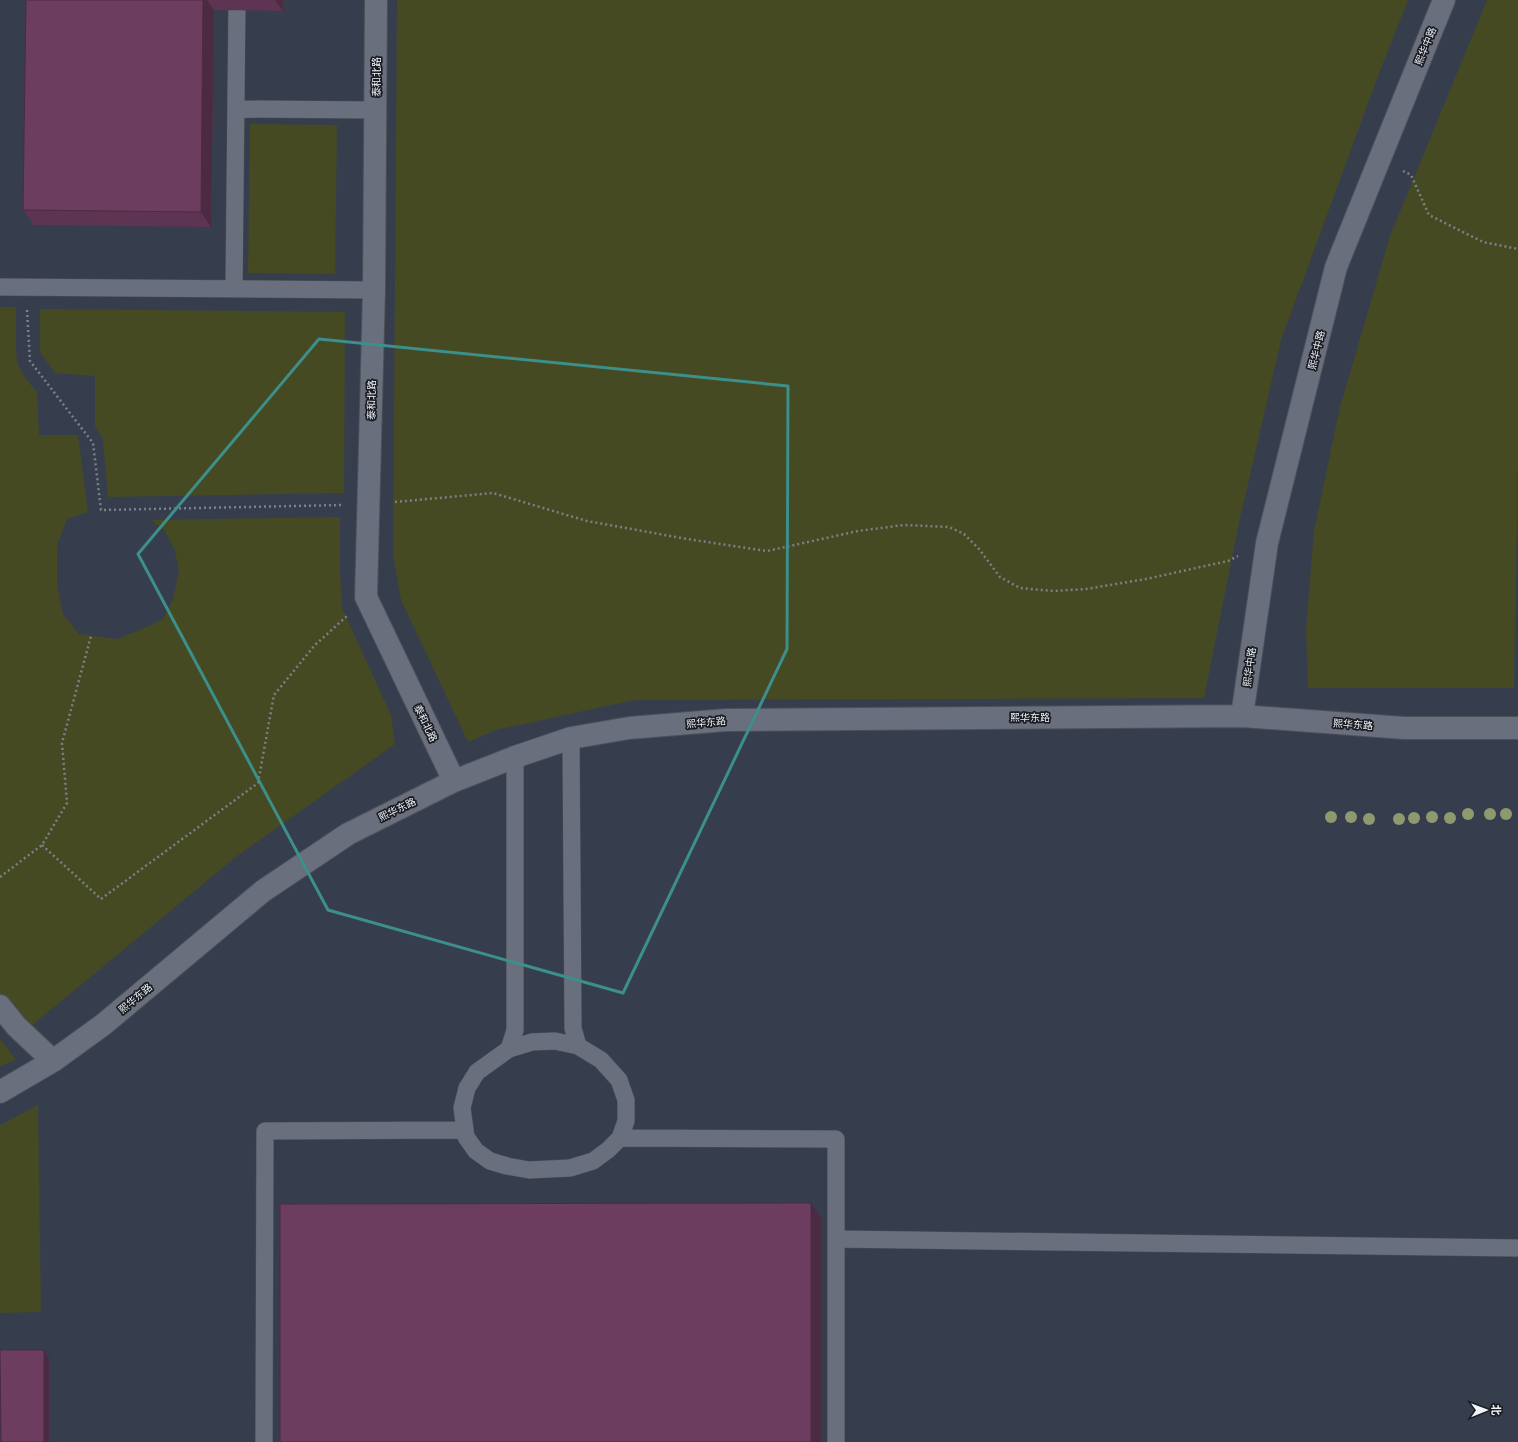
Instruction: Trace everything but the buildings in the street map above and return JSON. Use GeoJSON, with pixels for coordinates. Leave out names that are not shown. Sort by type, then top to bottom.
{"type":"FeatureCollection","features":[{"type":"Feature","properties":{"kind":"street","name":"泰和北路"},"geometry":{"type":"LineString","coordinates":[[376,0],[374,290],[366,598],[454,781]]}},
{"type":"Feature","properties":{"kind":"street","name":"熙华中路"},"geometry":{"type":"LineString","coordinates":[[1242,716],[1268,543],[1336,267],[1444,0]]}},
{"type":"Feature","properties":{"kind":"street","name":"熙华东路"},"geometry":{"type":"LineString","coordinates":[[0,1092],[53,1061],[104,1024],[263,890],[348,834],[454,781],[515,756],[571,738],[629,728],[726,720],[1242,716],[1404,728],[1518,728]]}},
{"type":"Feature","properties":{"kind":"street"},"geometry":{"type":"LineString","coordinates":[[0,1006],[16,1026],[53,1061]]}},
{"type":"Feature","properties":{"kind":"lane"},"geometry":{"type":"LineString","coordinates":[[234,288],[237,0]]}},
{"type":"Feature","properties":{"kind":"lane"},"geometry":{"type":"LineString","coordinates":[[236,109],[375,110]]}},
{"type":"Feature","properties":{"kind":"lane"},"geometry":{"type":"LineString","coordinates":[[0,287],[374,290]]}},
{"type":"Feature","properties":{"kind":"lane"},"geometry":{"type":"LineString","coordinates":[[571,738],[573,1028],[578,1046]]}},
{"type":"Feature","properties":{"kind":"lane"},"geometry":{"type":"LineString","coordinates":[[509,1049],[515,1030],[515,756]]}},
{"type":"Feature","properties":{"kind":"lane"},"geometry":{"type":"LineString","coordinates":[[555,1041],[578,1046],[601,1060],[619,1080],[626,1100],[626,1121],[620,1138],[608,1150],[593,1161],[570,1168],[529,1170],[490,1161],[476,1151],[466,1137],[462,1108],[467,1088],[477,1072],[509,1049],[532,1042],[555,1041]]}},
{"type":"Feature","properties":{"kind":"lane"},"geometry":{"type":"LineString","coordinates":[[264,1442],[264,1131],[465,1130]]}},
{"type":"Feature","properties":{"kind":"lane"},"geometry":{"type":"LineString","coordinates":[[620,1138],[836,1139],[836,1442]]}},
{"type":"Feature","properties":{"kind":"lane"},"geometry":{"type":"LineString","coordinates":[[836,1239],[1518,1248]]}},
{"type":"Feature","properties":{"kind":"path"},"geometry":{"type":"LineString","coordinates":[[1380,159],[1411,175],[1429,215],[1482,242],[1518,249]]}},
{"type":"Feature","properties":{"kind":"path"},"geometry":{"type":"LineString","coordinates":[[25,287],[30,361],[93,442],[101,510],[369,505],[493,493],[587,521],[687,539],[767,550],[858,531],[904,525],[949,527],[964,534],[979,549],[1000,577],[1020,588],[1053,591],[1086,589],[1146,579],[1228,561],[1268,543]]}},
{"type":"Feature","properties":{"kind":"path"},"geometry":{"type":"LineString","coordinates":[[42,845],[101,899],[258,783],[274,695],[315,645],[366,598]]}},
{"type":"Feature","properties":{"kind":"path"},"geometry":{"type":"LineString","coordinates":[[0,878],[42,845],[67,803],[62,743],[91,636]]}},
{"type":"Feature","properties":{"kind":"highlighted area"},"geometry":{"type":"Polygon","coordinates":[[[319,339],[788,386],[787,649],[623,993],[328,910],[138,554],[319,339]]]}},
{"type":"Feature","properties":{"kind":"shaded area"},"geometry":{"type":"Polygon","coordinates":[[[0,0],[1518,0],[1518,1442],[0,1442],[0,0]]]}},
{"type":"Feature","properties":{"kind":"green space"},"geometry":{"type":"Polygon","coordinates":[[[397,0],[1408,0],[1378,76],[1281,340],[1239,523],[1204,698],[634,700],[496,730],[468,742],[401,600],[393,555],[397,0]]]}},
{"type":"Feature","properties":{"kind":"green space"},"geometry":{"type":"Polygon","coordinates":[[[1487,0],[1518,0],[1518,468],[1514,688],[1308,688],[1306,628],[1314,531],[1340,407],[1390,236],[1487,0]]]}},
{"type":"Feature","properties":{"kind":"green space"},"geometry":{"type":"Polygon","coordinates":[[[250,124],[337,125],[335,274],[248,273],[250,124]]]}},
{"type":"Feature","properties":{"kind":"green space"},"geometry":{"type":"Polygon","coordinates":[[[0,307],[16,307],[16,352],[18,365],[25,378],[37,392],[39,435],[78,435],[88,512],[67,519],[57,545],[57,586],[63,614],[79,634],[117,639],[163,619],[173,599],[179,570],[175,551],[165,531],[151,520],[340,517],[342,608],[391,715],[395,744],[237,856],[31,1026],[12,1010],[0,995],[0,307]]]}},
{"type":"Feature","properties":{"kind":"green space"},"geometry":{"type":"Polygon","coordinates":[[[40,309],[345,312],[344,493],[108,497],[103,440],[95,426],[95,376],[55,373],[40,352],[40,309]]]}},
{"type":"Feature","properties":{"kind":"green space"},"geometry":{"type":"Polygon","coordinates":[[[0,1039],[16,1060],[0,1066],[0,1039]]]}},
{"type":"Feature","properties":{"kind":"green space"},"geometry":{"type":"Polygon","coordinates":[[[38,1105],[41,1312],[0,1313],[0,1125],[38,1105]]]}}]}
